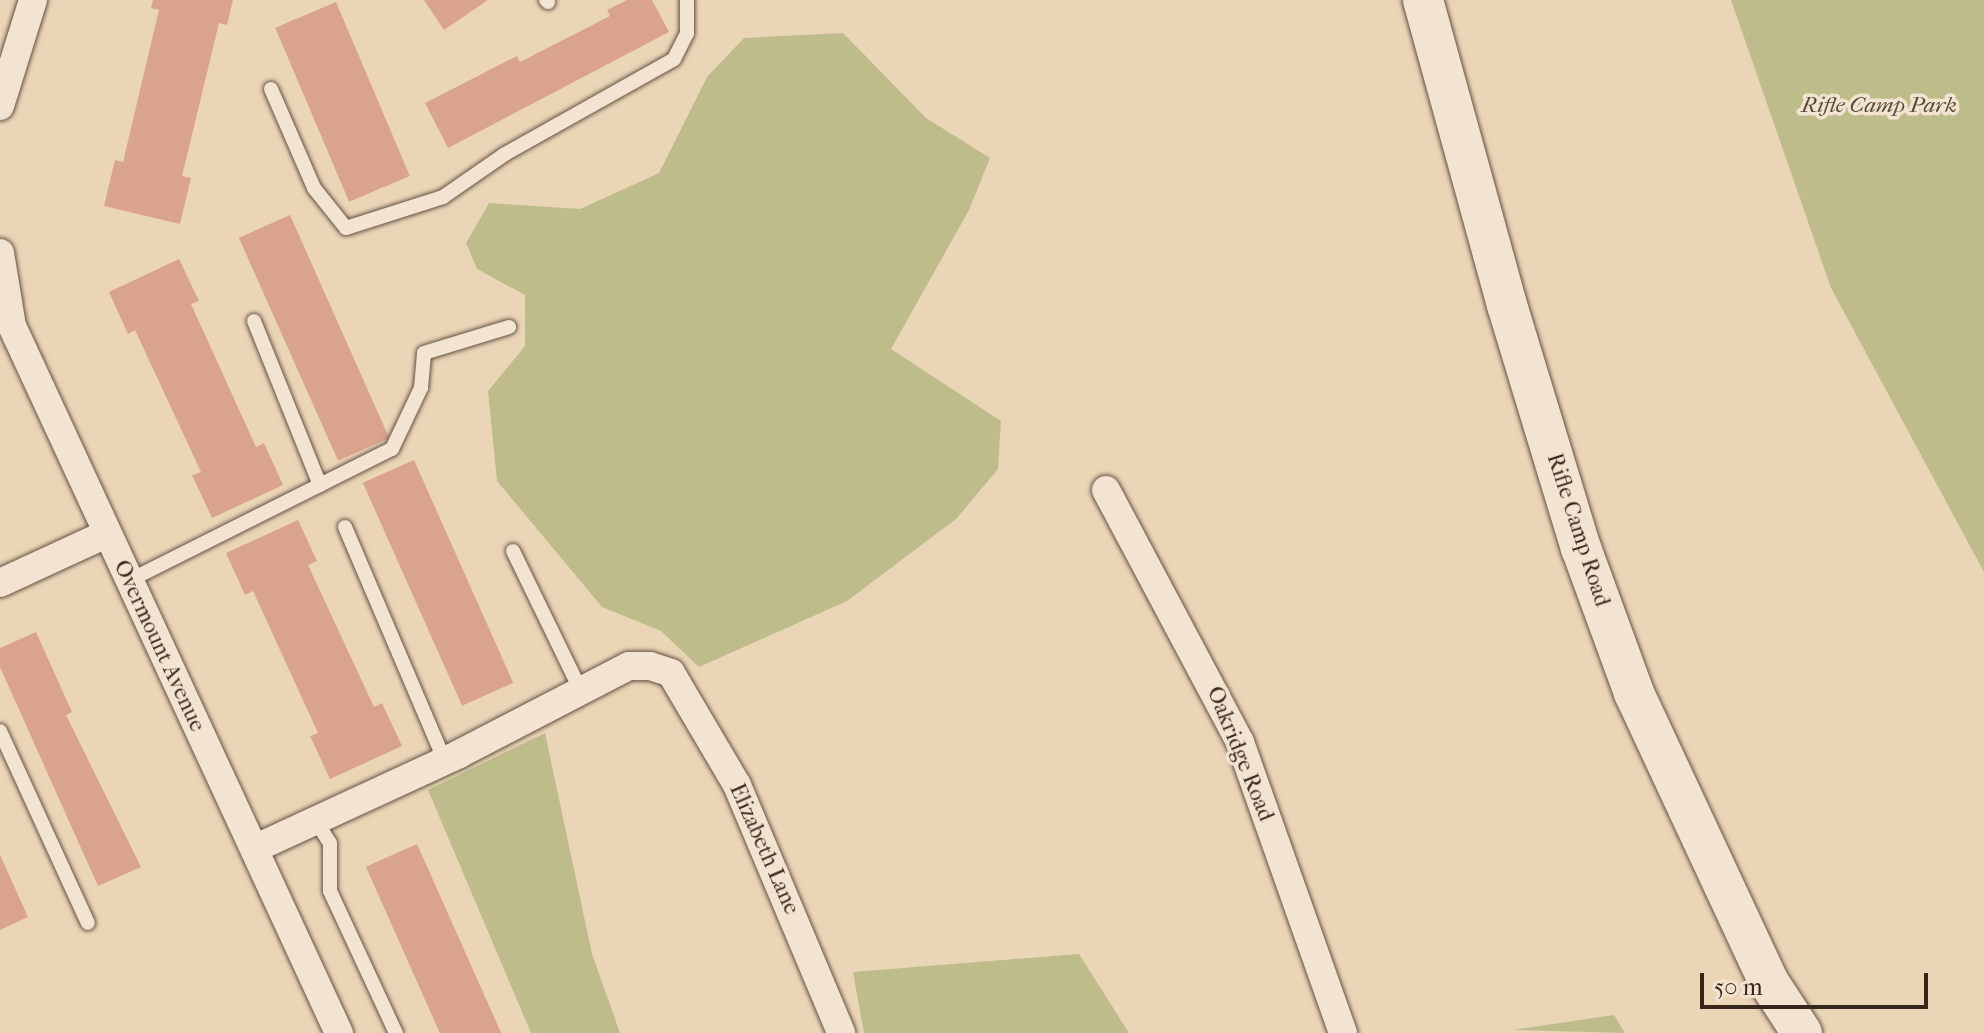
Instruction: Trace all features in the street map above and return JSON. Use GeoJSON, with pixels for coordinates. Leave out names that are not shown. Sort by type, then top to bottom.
{"type":"FeatureCollection","features":[{"type":"Feature","properties":{"kind":"street"},"geometry":{"type":"LineString","coordinates":[[0,106],[9,37],[33,0]]}},
{"type":"Feature","properties":{"kind":"street","name":"Rifle Camp Road"},"geometry":{"type":"LineString","coordinates":[[1423,0],[1512,321],[1581,548],[1634,693],[1768,981],[1802,1033]]}},
{"type":"Feature","properties":{"kind":"street","name":"Overmount Avenue"},"geometry":{"type":"LineString","coordinates":[[0,253],[12,326],[339,1033]]}},
{"type":"Feature","properties":{"kind":"street","name":"Oakridge Road"},"geometry":{"type":"LineString","coordinates":[[1106,490],[1240,742],[1343,1033]]}},
{"type":"Feature","properties":{"kind":"street"},"geometry":{"type":"LineString","coordinates":[[0,583],[106,534]]}},
{"type":"Feature","properties":{"kind":"street","name":"Elizabeth Lane"},"geometry":{"type":"LineString","coordinates":[[581,691],[629,666],[671,673],[737,785],[841,1033]]}},
{"type":"Feature","properties":{"kind":"street"},"geometry":{"type":"LineString","coordinates":[[256,848],[445,761],[581,691]]}},
{"type":"Feature","properties":{"kind":"lane"},"geometry":{"type":"LineString","coordinates":[[271,89],[314,188],[346,228],[443,197],[505,154],[674,59],[687,33],[687,0]]}},
{"type":"Feature","properties":{"kind":"lane"},"geometry":{"type":"LineString","coordinates":[[254,321],[320,485]]}},
{"type":"Feature","properties":{"kind":"lane"},"geometry":{"type":"LineString","coordinates":[[128,581],[392,449],[421,388],[424,353],[509,327]]}},
{"type":"Feature","properties":{"kind":"lane"},"geometry":{"type":"LineString","coordinates":[[345,527],[445,761]]}},
{"type":"Feature","properties":{"kind":"lane"},"geometry":{"type":"LineString","coordinates":[[513,551],[581,691]]}},
{"type":"Feature","properties":{"kind":"lane"},"geometry":{"type":"LineString","coordinates":[[0,731],[88,923]]}},
{"type":"Feature","properties":{"kind":"lane"},"geometry":{"type":"LineString","coordinates":[[316,821],[330,843],[330,891],[396,1033]]}},
{"type":"Feature","properties":{"kind":"green space","name":"Rifle Camp Park"},"geometry":{"type":"Polygon","coordinates":[[[1731,0],[1984,0],[1984,572],[1831,288],[1731,0]]]}},
{"type":"Feature","properties":{"kind":"green space"},"geometry":{"type":"Polygon","coordinates":[[[843,33],[926,118],[990,158],[969,210],[891,349],[1001,421],[998,469],[956,519],[847,601],[699,667],[661,631],[602,607],[497,481],[488,391],[525,346],[525,295],[477,269],[466,243],[489,203],[580,209],[659,173],[707,77],[744,38],[843,33]]]}},
{"type":"Feature","properties":{"kind":"green space"},"geometry":{"type":"Polygon","coordinates":[[[545,733],[592,954],[620,1033],[531,1033],[428,790],[545,733]]]}},
{"type":"Feature","properties":{"kind":"green space"},"geometry":{"type":"Polygon","coordinates":[[[1079,954],[1129,1033],[864,1033],[853,972],[1079,954]]]}},
{"type":"Feature","properties":{"kind":"green space"},"geometry":{"type":"Polygon","coordinates":[[[1614,1015],[1625,1033],[1512,1030],[1614,1015]]]}},
{"type":"Feature","properties":{"kind":"building"},"geometry":{"type":"Polygon","coordinates":[[[153,0],[233,0],[227,25],[219,23],[182,176],[191,178],[180,224],[104,206],[115,160],[123,162],[159,10],[151,8],[153,0]]]}},
{"type":"Feature","properties":{"kind":"building"},"geometry":{"type":"Polygon","coordinates":[[[424,0],[488,0],[444,30],[424,0]]]}},
{"type":"Feature","properties":{"kind":"building"},"geometry":{"type":"Polygon","coordinates":[[[627,0],[652,0],[669,32],[448,148],[425,103],[517,56],[520,62],[610,16],[607,10],[627,0]]]}},
{"type":"Feature","properties":{"kind":"building"},"geometry":{"type":"Polygon","coordinates":[[[336,2],[410,176],[349,202],[275,28],[336,2]]]}},
{"type":"Feature","properties":{"kind":"building"},"geometry":{"type":"Polygon","coordinates":[[[290,215],[389,438],[338,461],[239,238],[290,215]]]}},
{"type":"Feature","properties":{"kind":"building"},"geometry":{"type":"Polygon","coordinates":[[[179,259],[199,301],[191,304],[256,447],[264,443],[283,485],[212,518],[192,475],[201,472],[135,330],[128,334],[109,292],[179,259]]]}},
{"type":"Feature","properties":{"kind":"building"},"geometry":{"type":"Polygon","coordinates":[[[414,460],[513,683],[462,706],[363,483],[414,460]]]}},
{"type":"Feature","properties":{"kind":"building"},"geometry":{"type":"Polygon","coordinates":[[[298,520],[317,561],[308,565],[374,707],[382,703],[402,746],[330,779],[310,736],[318,733],[253,591],[245,595],[226,553],[298,520]]]}},
{"type":"Feature","properties":{"kind":"building"},"geometry":{"type":"Polygon","coordinates":[[[36,632],[72,712],[66,715],[141,867],[98,886],[0,667],[0,648],[36,632]]]}},
{"type":"Feature","properties":{"kind":"building"},"geometry":{"type":"Polygon","coordinates":[[[417,844],[501,1033],[440,1033],[366,867],[417,844]]]}},
{"type":"Feature","properties":{"kind":"building"},"geometry":{"type":"Polygon","coordinates":[[[0,855],[28,917],[0,930],[0,855]]]}}]}
